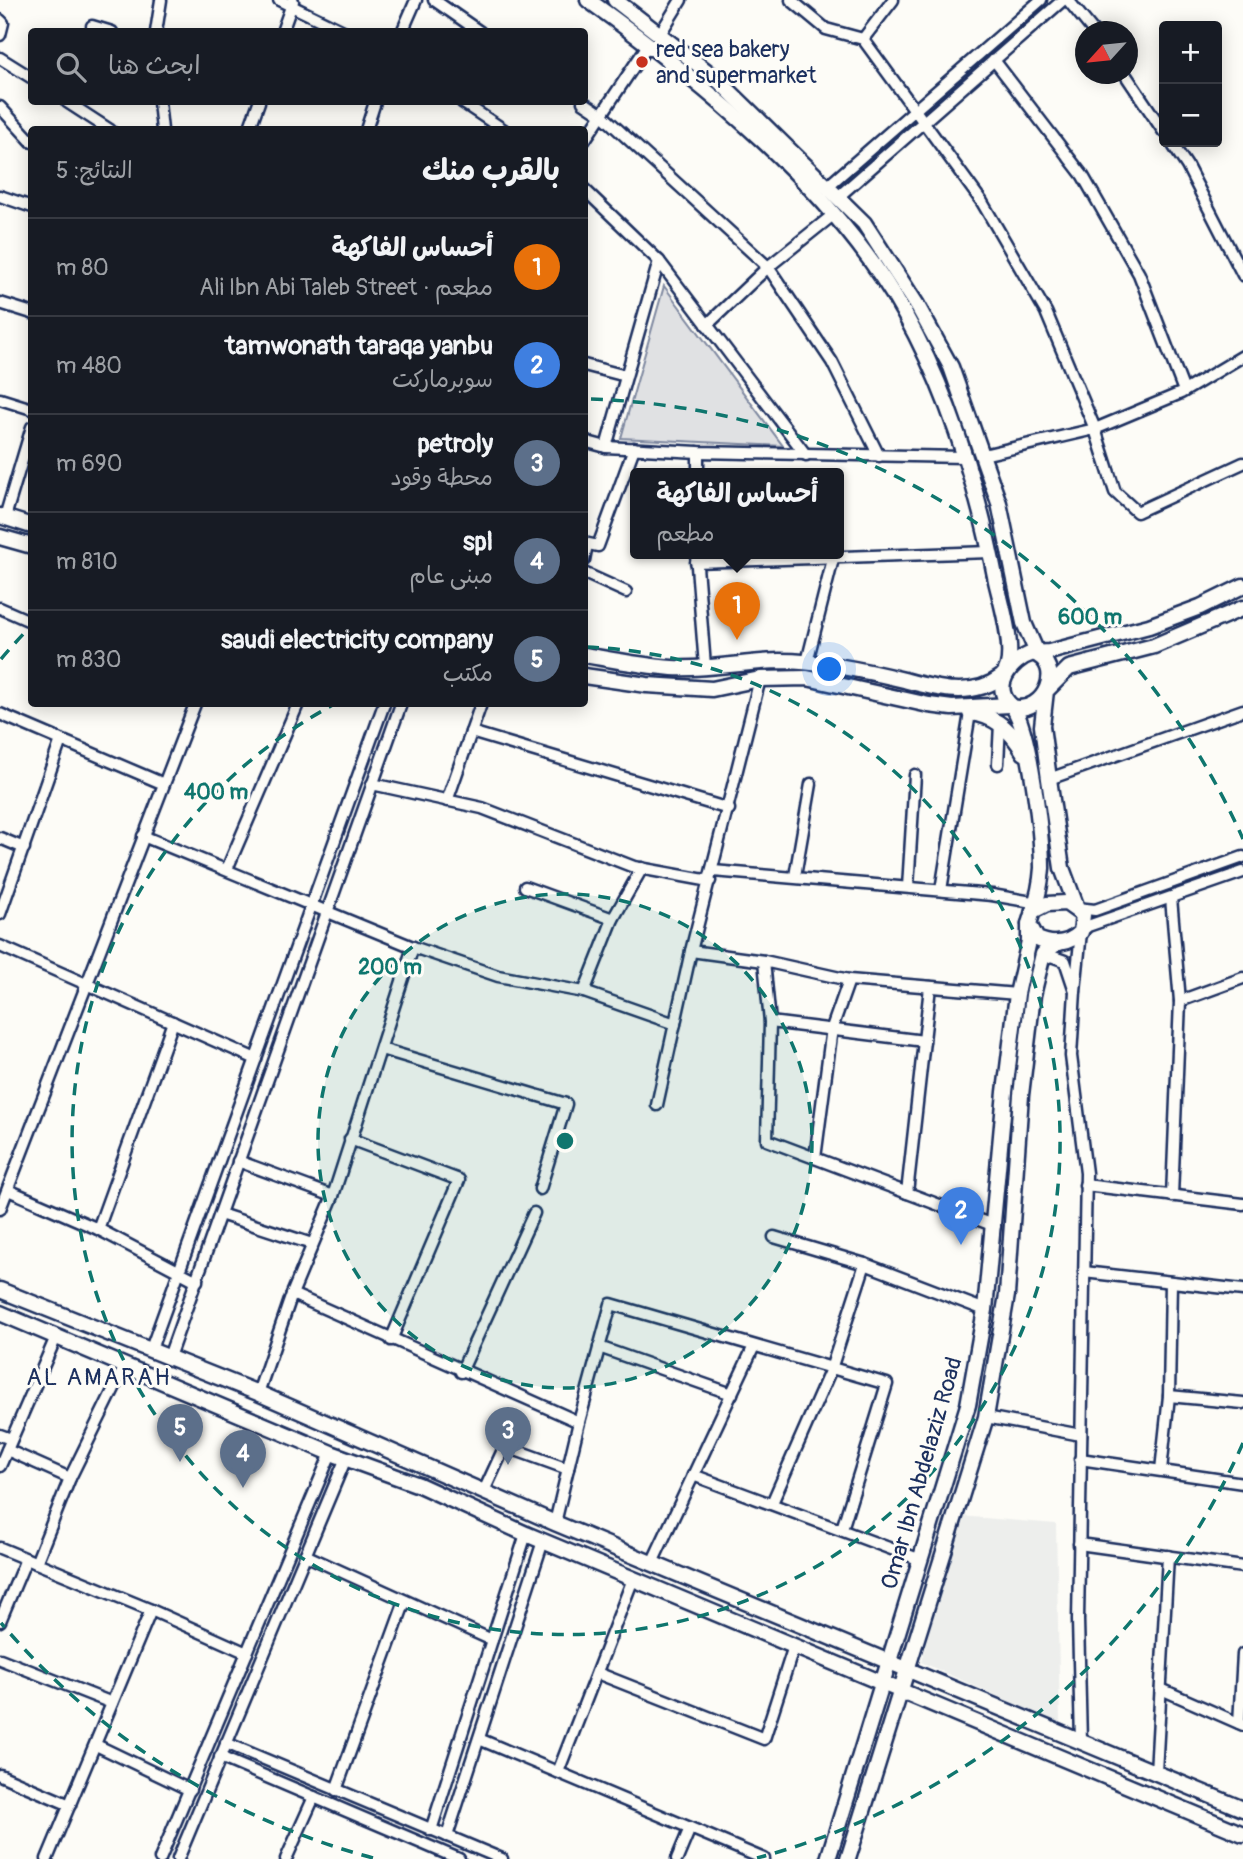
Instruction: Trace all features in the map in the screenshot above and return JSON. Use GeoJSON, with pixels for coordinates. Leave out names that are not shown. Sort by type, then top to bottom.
{"type":"FeatureCollection","features":[{"type":"Feature","properties":{"kind":"main road"},"geometry":{"type":"LineString","coordinates":[[588,0],[707,91],[796,176],[852,236],[904,312],[934,376],[981,509],[1007,632],[1009,668],[1002,688],[1011,706]]}},
{"type":"Feature","properties":{"kind":"main road"},"geometry":{"type":"LineString","coordinates":[[615,0],[718,80],[864,223],[917,305],[951,367],[999,503],[1024,623],[1035,654],[1049,667],[1050,681],[1046,691],[1042,726],[1049,779],[1062,868],[1077,908],[1083,915],[1082,932],[1069,941],[1057,943],[1037,939],[1034,910],[1057,902],[1077,908]]}},
{"type":"Feature","properties":{"kind":"main road"},"geometry":{"type":"LineString","coordinates":[[2,517],[28,525]]}},
{"type":"Feature","properties":{"kind":"main road"},"geometry":{"type":"LineString","coordinates":[[0,537],[28,545]]}},
{"type":"Feature","properties":{"kind":"main road"},"geometry":{"type":"LineString","coordinates":[[588,656],[673,668],[807,662],[883,675],[945,690],[983,686],[1002,677],[1017,660],[1149,626],[1200,607],[1243,586]]}},
{"type":"Feature","properties":{"kind":"main road"},"geometry":{"type":"LineString","coordinates":[[952,708],[1034,704],[1069,668],[1154,646],[1243,608]]}},
{"type":"Feature","properties":{"kind":"main road"},"geometry":{"type":"LineString","coordinates":[[588,676],[680,688],[727,688],[760,679],[807,678],[981,714],[1000,723],[1019,744],[1030,770]]}},
{"type":"Feature","properties":{"kind":"main road","name":"Omar Ibn Abdelaziz Road"},"geometry":{"type":"LineString","coordinates":[[828,1859],[968,1405],[985,1310],[995,1226],[1004,1092],[1017,993],[1029,941],[1041,853],[1021,718],[1011,706]]}},
{"type":"Feature","properties":{"kind":"main road","name":"Omar Ibn Abdelaziz Road"},"geometry":{"type":"LineString","coordinates":[[848,1859],[986,1417],[1007,1295],[1021,1095],[1033,995],[1041,961],[1049,947],[1057,943]]}},
{"type":"Feature","properties":{"kind":"main road"},"geometry":{"type":"LineString","coordinates":[[0,1290],[258,1393],[555,1523],[1243,1809]]}},
{"type":"Feature","properties":{"kind":"main road"},"geometry":{"type":"LineString","coordinates":[[0,1313],[331,1453],[419,1485],[526,1534],[1243,1834]]}},
{"type":"Feature","properties":{"kind":"street"},"geometry":{"type":"LineString","coordinates":[[157,28],[161,0]]}},
{"type":"Feature","properties":{"kind":"street"},"geometry":{"type":"LineString","coordinates":[[279,0],[292,2],[338,28]]}},
{"type":"Feature","properties":{"kind":"street"},"geometry":{"type":"LineString","coordinates":[[404,28],[416,0]]}},
{"type":"Feature","properties":{"kind":"street"},"geometry":{"type":"LineString","coordinates":[[434,0],[474,28]]}},
{"type":"Feature","properties":{"kind":"street"},"geometry":{"type":"LineString","coordinates":[[660,34],[681,0]]}},
{"type":"Feature","properties":{"kind":"street"},"geometry":{"type":"LineString","coordinates":[[791,0],[826,29],[863,39],[982,202],[1046,312],[1095,429],[1115,492],[1137,512],[1243,463]]}},
{"type":"Feature","properties":{"kind":"street"},"geometry":{"type":"LineString","coordinates":[[863,39],[893,0]]}},
{"type":"Feature","properties":{"kind":"street"},"geometry":{"type":"LineString","coordinates":[[833,191],[914,111],[1041,0]]}},
{"type":"Feature","properties":{"kind":"street"},"geometry":{"type":"LineString","coordinates":[[833,191],[923,123],[1065,0],[1084,21]]}},
{"type":"Feature","properties":{"kind":"street"},"geometry":{"type":"LineString","coordinates":[[283,28],[292,2]]}},
{"type":"Feature","properties":{"kind":"street"},"geometry":{"type":"LineString","coordinates":[[0,20],[4,23],[0,35]]}},
{"type":"Feature","properties":{"kind":"street"},"geometry":{"type":"LineString","coordinates":[[92,26],[99,28]]}},
{"type":"Feature","properties":{"kind":"street"},"geometry":{"type":"LineString","coordinates":[[588,135],[648,45]]}},
{"type":"Feature","properties":{"kind":"street"},"geometry":{"type":"LineString","coordinates":[[0,58],[28,76]]}},
{"type":"Feature","properties":{"kind":"street"},"geometry":{"type":"LineString","coordinates":[[994,60],[1083,176],[1108,219],[1139,274],[1184,391]]}},
{"type":"Feature","properties":{"kind":"street"},"geometry":{"type":"LineString","coordinates":[[1132,84],[1159,125]]}},
{"type":"Feature","properties":{"kind":"street"},"geometry":{"type":"LineString","coordinates":[[72,105],[104,126]]}},
{"type":"Feature","properties":{"kind":"street"},"geometry":{"type":"LineString","coordinates":[[159,105],[162,126]]}},
{"type":"Feature","properties":{"kind":"street"},"geometry":{"type":"LineString","coordinates":[[250,126],[258,105]]}},
{"type":"Feature","properties":{"kind":"street"},"geometry":{"type":"LineString","coordinates":[[367,126],[375,105]]}},
{"type":"Feature","properties":{"kind":"street"},"geometry":{"type":"LineString","coordinates":[[466,105],[498,126]]}},
{"type":"Feature","properties":{"kind":"street"},"geometry":{"type":"LineString","coordinates":[[588,105],[601,114],[768,267],[832,362],[879,456]]}},
{"type":"Feature","properties":{"kind":"street"},"geometry":{"type":"LineString","coordinates":[[0,107],[28,138]]}},
{"type":"Feature","properties":{"kind":"street"},"geometry":{"type":"LineString","coordinates":[[1174,147],[1243,275]]}},
{"type":"Feature","properties":{"kind":"street"},"geometry":{"type":"LineString","coordinates":[[588,192],[659,261],[806,455]]}},
{"type":"Feature","properties":{"kind":"street"},"geometry":{"type":"LineString","coordinates":[[0,196],[28,206]]}},
{"type":"Feature","properties":{"kind":"street"},"geometry":{"type":"LineString","coordinates":[[707,325],[768,267],[833,215]]}},
{"type":"Feature","properties":{"kind":"street"},"geometry":{"type":"LineString","coordinates":[[606,447],[659,261]]}},
{"type":"Feature","properties":{"kind":"street"},"geometry":{"type":"LineString","coordinates":[[0,303],[28,312]]}},
{"type":"Feature","properties":{"kind":"street"},"geometry":{"type":"LineString","coordinates":[[983,455],[1095,429],[1184,391],[1243,356]]}},
{"type":"Feature","properties":{"kind":"street"},"geometry":{"type":"LineString","coordinates":[[588,366],[626,376]]}},
{"type":"Feature","properties":{"kind":"street"},"geometry":{"type":"LineString","coordinates":[[0,399],[28,408]]}},
{"type":"Feature","properties":{"kind":"street"},"geometry":{"type":"LineString","coordinates":[[2,517],[28,439]]}},
{"type":"Feature","properties":{"kind":"street"},"geometry":{"type":"LineString","coordinates":[[588,442],[606,447],[698,452],[964,457]]}},
{"type":"Feature","properties":{"kind":"street"},"geometry":{"type":"LineString","coordinates":[[588,544],[598,546],[634,448]]}},
{"type":"Feature","properties":{"kind":"street"},"geometry":{"type":"LineString","coordinates":[[698,452],[698,468]]}},
{"type":"Feature","properties":{"kind":"street"},"geometry":{"type":"LineString","coordinates":[[844,559],[990,552]]}},
{"type":"Feature","properties":{"kind":"street"},"geometry":{"type":"LineString","coordinates":[[696,559],[705,666]]}},
{"type":"Feature","properties":{"kind":"street"},"geometry":{"type":"LineString","coordinates":[[807,662],[833,559]]}},
{"type":"Feature","properties":{"kind":"street"},"geometry":{"type":"LineString","coordinates":[[588,575],[625,592]]}},
{"type":"Feature","properties":{"kind":"street"},"geometry":{"type":"LineString","coordinates":[[0,608],[28,620]]}},
{"type":"Feature","properties":{"kind":"street"},"geometry":{"type":"LineString","coordinates":[[657,1105],[691,951],[760,679]]}},
{"type":"Feature","properties":{"kind":"street"},"geometry":{"type":"LineString","coordinates":[[0,1209],[194,707]]}},
{"type":"Feature","properties":{"kind":"street"},"geometry":{"type":"LineString","coordinates":[[227,869],[297,707]]}},
{"type":"Feature","properties":{"kind":"street"},"geometry":{"type":"LineString","coordinates":[[150,1349],[180,1274],[309,906],[383,707]]}},
{"type":"Feature","properties":{"kind":"street"},"geometry":{"type":"LineString","coordinates":[[169,1357],[400,707]]}},
{"type":"Feature","properties":{"kind":"street"},"geometry":{"type":"LineString","coordinates":[[447,801],[480,707]]}},
{"type":"Feature","properties":{"kind":"street"},"geometry":{"type":"LineString","coordinates":[[1049,779],[1243,710]]}},
{"type":"Feature","properties":{"kind":"street"},"geometry":{"type":"LineString","coordinates":[[941,890],[970,713]]}},
{"type":"Feature","properties":{"kind":"street"},"geometry":{"type":"LineString","coordinates":[[0,714],[164,784]]}},
{"type":"Feature","properties":{"kind":"street"},"geometry":{"type":"LineString","coordinates":[[998,764],[1000,723]]}},
{"type":"Feature","properties":{"kind":"street"},"geometry":{"type":"LineString","coordinates":[[471,732],[729,809]]}},
{"type":"Feature","properties":{"kind":"street"},"geometry":{"type":"LineString","coordinates":[[0,914],[61,740]]}},
{"type":"Feature","properties":{"kind":"street"},"geometry":{"type":"LineString","coordinates":[[908,887],[915,775]]}},
{"type":"Feature","properties":{"kind":"street"},"geometry":{"type":"LineString","coordinates":[[794,876],[811,784]]}},
{"type":"Feature","properties":{"kind":"street"},"geometry":{"type":"LineString","coordinates":[[372,785],[482,808],[642,868],[711,876],[794,876],[941,890],[1034,910]]}},
{"type":"Feature","properties":{"kind":"street"},"geometry":{"type":"LineString","coordinates":[[143,836],[413,947],[498,976],[584,992],[675,1024]]}},
{"type":"Feature","properties":{"kind":"street"},"geometry":{"type":"LineString","coordinates":[[0,838],[24,848]]}},
{"type":"Feature","properties":{"kind":"street"},"geometry":{"type":"LineString","coordinates":[[1077,908],[1095,910],[1243,857]]}},
{"type":"Feature","properties":{"kind":"street"},"geometry":{"type":"LineString","coordinates":[[584,992],[612,919],[642,868]]}},
{"type":"Feature","properties":{"kind":"street"},"geometry":{"type":"LineString","coordinates":[[1080,1742],[1079,1544],[1086,1185],[1071,1056],[1082,932],[1094,923],[1243,872]]}},
{"type":"Feature","properties":{"kind":"street"},"geometry":{"type":"LineString","coordinates":[[525,887],[612,919]]}},
{"type":"Feature","properties":{"kind":"street"},"geometry":{"type":"LineString","coordinates":[[1171,898],[1180,1001],[1171,1196]]}},
{"type":"Feature","properties":{"kind":"street"},"geometry":{"type":"LineString","coordinates":[[0,946],[256,1059]]}},
{"type":"Feature","properties":{"kind":"street"},"geometry":{"type":"LineString","coordinates":[[258,1393],[292,1294],[332,1196],[413,947]]}},
{"type":"Feature","properties":{"kind":"street"},"geometry":{"type":"LineString","coordinates":[[691,951],[764,961],[849,980],[1017,993]]}},
{"type":"Feature","properties":{"kind":"street"},"geometry":{"type":"LineString","coordinates":[[1041,961],[1051,956],[1065,961],[1075,991]]}},
{"type":"Feature","properties":{"kind":"street"},"geometry":{"type":"LineString","coordinates":[[764,961],[770,1022],[767,1140],[995,1226]]}},
{"type":"Feature","properties":{"kind":"street"},"geometry":{"type":"LineString","coordinates":[[1180,1001],[1243,978]]}},
{"type":"Feature","properties":{"kind":"street"},"geometry":{"type":"LineString","coordinates":[[815,1158],[832,1028],[849,980]]}},
{"type":"Feature","properties":{"kind":"street"},"geometry":{"type":"LineString","coordinates":[[907,1193],[930,987]]}},
{"type":"Feature","properties":{"kind":"street"},"geometry":{"type":"LineString","coordinates":[[98,1229],[173,1022]]}},
{"type":"Feature","properties":{"kind":"street"},"geometry":{"type":"LineString","coordinates":[[770,1022],[924,1041]]}},
{"type":"Feature","properties":{"kind":"street"},"geometry":{"type":"LineString","coordinates":[[381,1049],[566,1104],[540,1189]]}},
{"type":"Feature","properties":{"kind":"street"},"geometry":{"type":"LineString","coordinates":[[350,1139],[459,1180],[391,1340]]}},
{"type":"Feature","properties":{"kind":"street"},"geometry":{"type":"LineString","coordinates":[[238,1161],[332,1196]]}},
{"type":"Feature","properties":{"kind":"street"},"geometry":{"type":"LineString","coordinates":[[1086,1185],[1243,1203]]}},
{"type":"Feature","properties":{"kind":"street"},"geometry":{"type":"LineString","coordinates":[[8,1190],[98,1229],[197,1281]]}},
{"type":"Feature","properties":{"kind":"street"},"geometry":{"type":"LineString","coordinates":[[461,1372],[534,1213]]}},
{"type":"Feature","properties":{"kind":"street"},"geometry":{"type":"LineString","coordinates":[[220,1214],[312,1244]]}},
{"type":"Feature","properties":{"kind":"street"},"geometry":{"type":"LineString","coordinates":[[774,1237],[865,1264],[985,1310]]}},
{"type":"Feature","properties":{"kind":"street"},"geometry":{"type":"LineString","coordinates":[[772,1503],[831,1369],[865,1264]]}},
{"type":"Feature","properties":{"kind":"street"},"geometry":{"type":"LineString","coordinates":[[1084,1272],[1243,1290]]}},
{"type":"Feature","properties":{"kind":"street"},"geometry":{"type":"LineString","coordinates":[[1161,1471],[1168,1396],[1171,1282]]}},
{"type":"Feature","properties":{"kind":"street"},"geometry":{"type":"LineString","coordinates":[[292,1294],[461,1372],[579,1422]]}},
{"type":"Feature","properties":{"kind":"street"},"geometry":{"type":"LineString","coordinates":[[555,1523],[611,1304],[887,1384],[842,1529]]}},
{"type":"Feature","properties":{"kind":"street"},"geometry":{"type":"LineString","coordinates":[[0,1466],[56,1337]]}},
{"type":"Feature","properties":{"kind":"street"},"geometry":{"type":"LineString","coordinates":[[652,1563],[754,1346]]}},
{"type":"Feature","properties":{"kind":"street"},"geometry":{"type":"LineString","coordinates":[[599,1347],[732,1394]]}},
{"type":"Feature","properties":{"kind":"street"},"geometry":{"type":"LineString","coordinates":[[0,1621],[125,1366]]}},
{"type":"Feature","properties":{"kind":"street"},"geometry":{"type":"LineString","coordinates":[[1168,1396],[1243,1403]]}},
{"type":"Feature","properties":{"kind":"street"},"geometry":{"type":"LineString","coordinates":[[986,1417],[1081,1435]]}},
{"type":"Feature","properties":{"kind":"street"},"geometry":{"type":"LineString","coordinates":[[0,1435],[11,1439]]}},
{"type":"Feature","properties":{"kind":"street"},"geometry":{"type":"LineString","coordinates":[[484,1491],[503,1451],[510,1448],[568,1469]]}},
{"type":"Feature","properties":{"kind":"street"},"geometry":{"type":"LineString","coordinates":[[7,1450],[70,1478]]}},
{"type":"Feature","properties":{"kind":"street"},"geometry":{"type":"LineString","coordinates":[[160,1859],[331,1453]]}},
{"type":"Feature","properties":{"kind":"street"},"geometry":{"type":"LineString","coordinates":[[178,1859],[346,1458]]}},
{"type":"Feature","properties":{"kind":"street"},"geometry":{"type":"LineString","coordinates":[[1080,1459],[1243,1483]]}},
{"type":"Feature","properties":{"kind":"street"},"geometry":{"type":"LineString","coordinates":[[693,1475],[921,1559]]}},
{"type":"Feature","properties":{"kind":"street"},"geometry":{"type":"LineString","coordinates":[[431,1830],[526,1534]]}},
{"type":"Feature","properties":{"kind":"street"},"geometry":{"type":"LineString","coordinates":[[447,1836],[543,1541]]}},
{"type":"Feature","properties":{"kind":"street"},"geometry":{"type":"LineString","coordinates":[[1079,1544],[1243,1567]]}},
{"type":"Feature","properties":{"kind":"street"},"geometry":{"type":"LineString","coordinates":[[0,1548],[247,1653]]}},
{"type":"Feature","properties":{"kind":"street"},"geometry":{"type":"LineString","coordinates":[[305,1556],[492,1640]]}},
{"type":"Feature","properties":{"kind":"street"},"geometry":{"type":"LineString","coordinates":[[1156,1772],[1168,1556]]}},
{"type":"Feature","properties":{"kind":"street"},"geometry":{"type":"LineString","coordinates":[[558,1772],[633,1579]]}},
{"type":"Feature","properties":{"kind":"street"},"geometry":{"type":"LineString","coordinates":[[336,1790],[405,1601]]}},
{"type":"Feature","properties":{"kind":"street"},"geometry":{"type":"LineString","coordinates":[[47,1859],[151,1610]]}},
{"type":"Feature","properties":{"kind":"street"},"geometry":{"type":"LineString","coordinates":[[597,1672],[764,1739],[794,1646]]}},
{"type":"Feature","properties":{"kind":"street"},"geometry":{"type":"LineString","coordinates":[[1161,1689],[1241,1724],[1243,1654]]}},
{"type":"Feature","properties":{"kind":"street"},"geometry":{"type":"LineString","coordinates":[[0,1659],[112,1703]]}},
{"type":"Feature","properties":{"kind":"street"},"geometry":{"type":"LineString","coordinates":[[479,1739],[764,1859]]}},
{"type":"Feature","properties":{"kind":"street"},"geometry":{"type":"LineString","coordinates":[[226,1744],[502,1859]]}},
{"type":"Feature","properties":{"kind":"street"},"geometry":{"type":"LineString","coordinates":[[96,1745],[190,1790]]}},
{"type":"Feature","properties":{"kind":"street"},"geometry":{"type":"LineString","coordinates":[[220,1758],[458,1859]]}},
{"type":"Feature","properties":{"kind":"street"},"geometry":{"type":"LineString","coordinates":[[0,1775],[70,1805]]}},
{"type":"Feature","properties":{"kind":"street"},"geometry":{"type":"LineString","coordinates":[[286,1859],[314,1797]]}},
{"type":"Feature","properties":{"kind":"street"},"geometry":{"type":"LineString","coordinates":[[677,1859],[690,1828]]}},
{"type":"Feature","properties":{"kind":"shaded area"},"geometry":{"type":"Polygon","coordinates":[[[664,286],[783,446],[621,438],[664,286]]]}},
{"type":"Feature","properties":{"kind":"shaded area"},"geometry":{"type":"Polygon","coordinates":[[[960,1516],[1056,1524],[1060,1724],[921,1662],[960,1516]]]}},
{"type":"Feature","properties":{"kind":"place","name":"red sea bakery and supermarket"},"geometry":{"type":"Point","coordinates":[642,62]}},
{"type":"Feature","properties":{"kind":"place","name":"أحساس الفاكهة"},"geometry":{"type":"Point","coordinates":[737,640]}},
{"type":"Feature","properties":{"kind":"place","name":"tamwonath taraqa yanbu"},"geometry":{"type":"Point","coordinates":[961,1245]}},
{"type":"Feature","properties":{"kind":"place","name":"saudi electricity company"},"geometry":{"type":"Point","coordinates":[180,1462]}},
{"type":"Feature","properties":{"kind":"place","name":"petroly"},"geometry":{"type":"Point","coordinates":[508,1465]}},
{"type":"Feature","properties":{"kind":"place","name":"spl"},"geometry":{"type":"Point","coordinates":[243,1488]}},
{"type":"Feature","properties":{"kind":"district","name":"AL AMARAH"},"geometry":{"type":"Point","coordinates":[99,1377]}}]}
